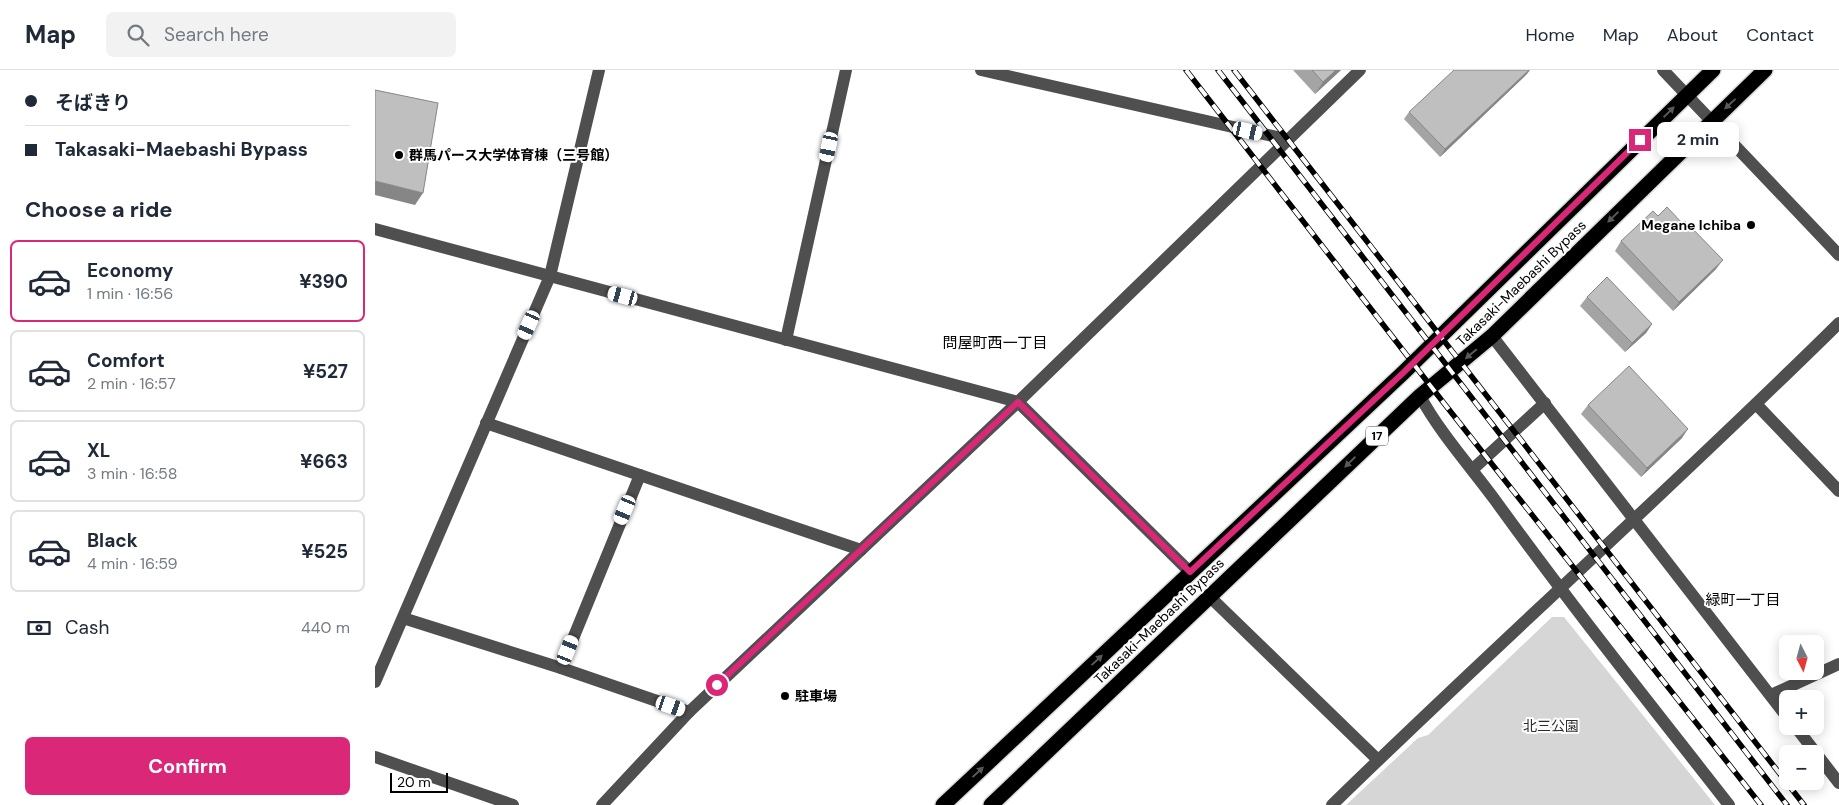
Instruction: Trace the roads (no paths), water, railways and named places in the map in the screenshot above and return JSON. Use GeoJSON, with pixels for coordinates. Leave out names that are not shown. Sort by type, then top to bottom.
{"type":"FeatureCollection","features":[{"type":"Feature","properties":{"kind":"highway","name":"Takasaki-Maebashi Bypass"},"geometry":{"type":"LineString","coordinates":[[943,805],[1404,372],[1713,70]]}},
{"type":"Feature","properties":{"kind":"highway","name":"Takasaki-Maebashi Bypass"},"geometry":{"type":"LineString","coordinates":[[991,805],[1419,396],[1492,336],[1765,70]]}},
{"type":"Feature","properties":{"kind":"street"},"geometry":{"type":"LineString","coordinates":[[375,682],[551,276],[599,70]]}},
{"type":"Feature","properties":{"kind":"street"},"geometry":{"type":"LineString","coordinates":[[786,340],[846,70]]}},
{"type":"Feature","properties":{"kind":"street"},"geometry":{"type":"LineString","coordinates":[[981,70],[1286,139]]}},
{"type":"Feature","properties":{"kind":"street"},"geometry":{"type":"LineString","coordinates":[[602,805],[689,712],[1018,402],[1286,139],[1360,70]]}},
{"type":"Feature","properties":{"kind":"street"},"geometry":{"type":"LineString","coordinates":[[1663,70],[1839,254]]}},
{"type":"Feature","properties":{"kind":"street"},"geometry":{"type":"LineString","coordinates":[[375,229],[1018,402],[1190,572]]}},
{"type":"Feature","properties":{"kind":"street"},"geometry":{"type":"LineString","coordinates":[[1332,805],[1633,518],[1757,404],[1839,323]]}},
{"type":"Feature","properties":{"kind":"street"},"geometry":{"type":"LineString","coordinates":[[1492,336],[1779,706]]}},
{"type":"Feature","properties":{"kind":"street"},"geometry":{"type":"LineString","coordinates":[[1419,396],[1429,413],[1473,469],[1559,589],[1729,805]]}},
{"type":"Feature","properties":{"kind":"street"},"geometry":{"type":"LineString","coordinates":[[1473,469],[1545,404]]}},
{"type":"Feature","properties":{"kind":"street"},"geometry":{"type":"LineString","coordinates":[[1757,404],[1839,491]]}},
{"type":"Feature","properties":{"kind":"street"},"geometry":{"type":"LineString","coordinates":[[487,423],[861,550]]}},
{"type":"Feature","properties":{"kind":"street"},"geometry":{"type":"LineString","coordinates":[[561,668],[640,475]]}},
{"type":"Feature","properties":{"kind":"street"},"geometry":{"type":"LineString","coordinates":[[1209,596],[1378,760]]}},
{"type":"Feature","properties":{"kind":"street"},"geometry":{"type":"LineString","coordinates":[[403,618],[561,668],[689,712]]}},
{"type":"Feature","properties":{"kind":"street"},"geometry":{"type":"LineString","coordinates":[[1771,695],[1839,664]]}},
{"type":"Feature","properties":{"kind":"street"},"geometry":{"type":"LineString","coordinates":[[1802,735],[1838,781]]}},
{"type":"Feature","properties":{"kind":"street"},"geometry":{"type":"LineString","coordinates":[[375,757],[513,805]]}},
{"type":"Feature","properties":{"kind":"railway"},"geometry":{"type":"LineString","coordinates":[[1186,70],[1443,402],[1761,805]]}},
{"type":"Feature","properties":{"kind":"railway"},"geometry":{"type":"LineString","coordinates":[[1218,70],[1787,805]]}},
{"type":"Feature","properties":{"kind":"railway"},"geometry":{"type":"LineString","coordinates":[[1234,70],[1804,805]]}},
{"type":"Feature","properties":{"kind":"place","name":"群馬パース大学体育棟（三号館）"},"geometry":{"type":"Point","coordinates":[399,155]}},
{"type":"Feature","properties":{"kind":"place","name":"Megane Ichiba"},"geometry":{"type":"Point","coordinates":[1751,225]}},
{"type":"Feature","properties":{"kind":"place","name":"駐車場"},"geometry":{"type":"Point","coordinates":[785,696]}},
{"type":"Feature","properties":{"kind":"district","name":"問屋町西一丁目"},"geometry":{"type":"Point","coordinates":[995,343]}},
{"type":"Feature","properties":{"kind":"district","name":"緑町一丁目"},"geometry":{"type":"Point","coordinates":[1743,600]}},
{"type":"Feature","properties":{"kind":"park label","name":"北三公園"},"geometry":{"type":"Point","coordinates":[1551,726]}}]}
